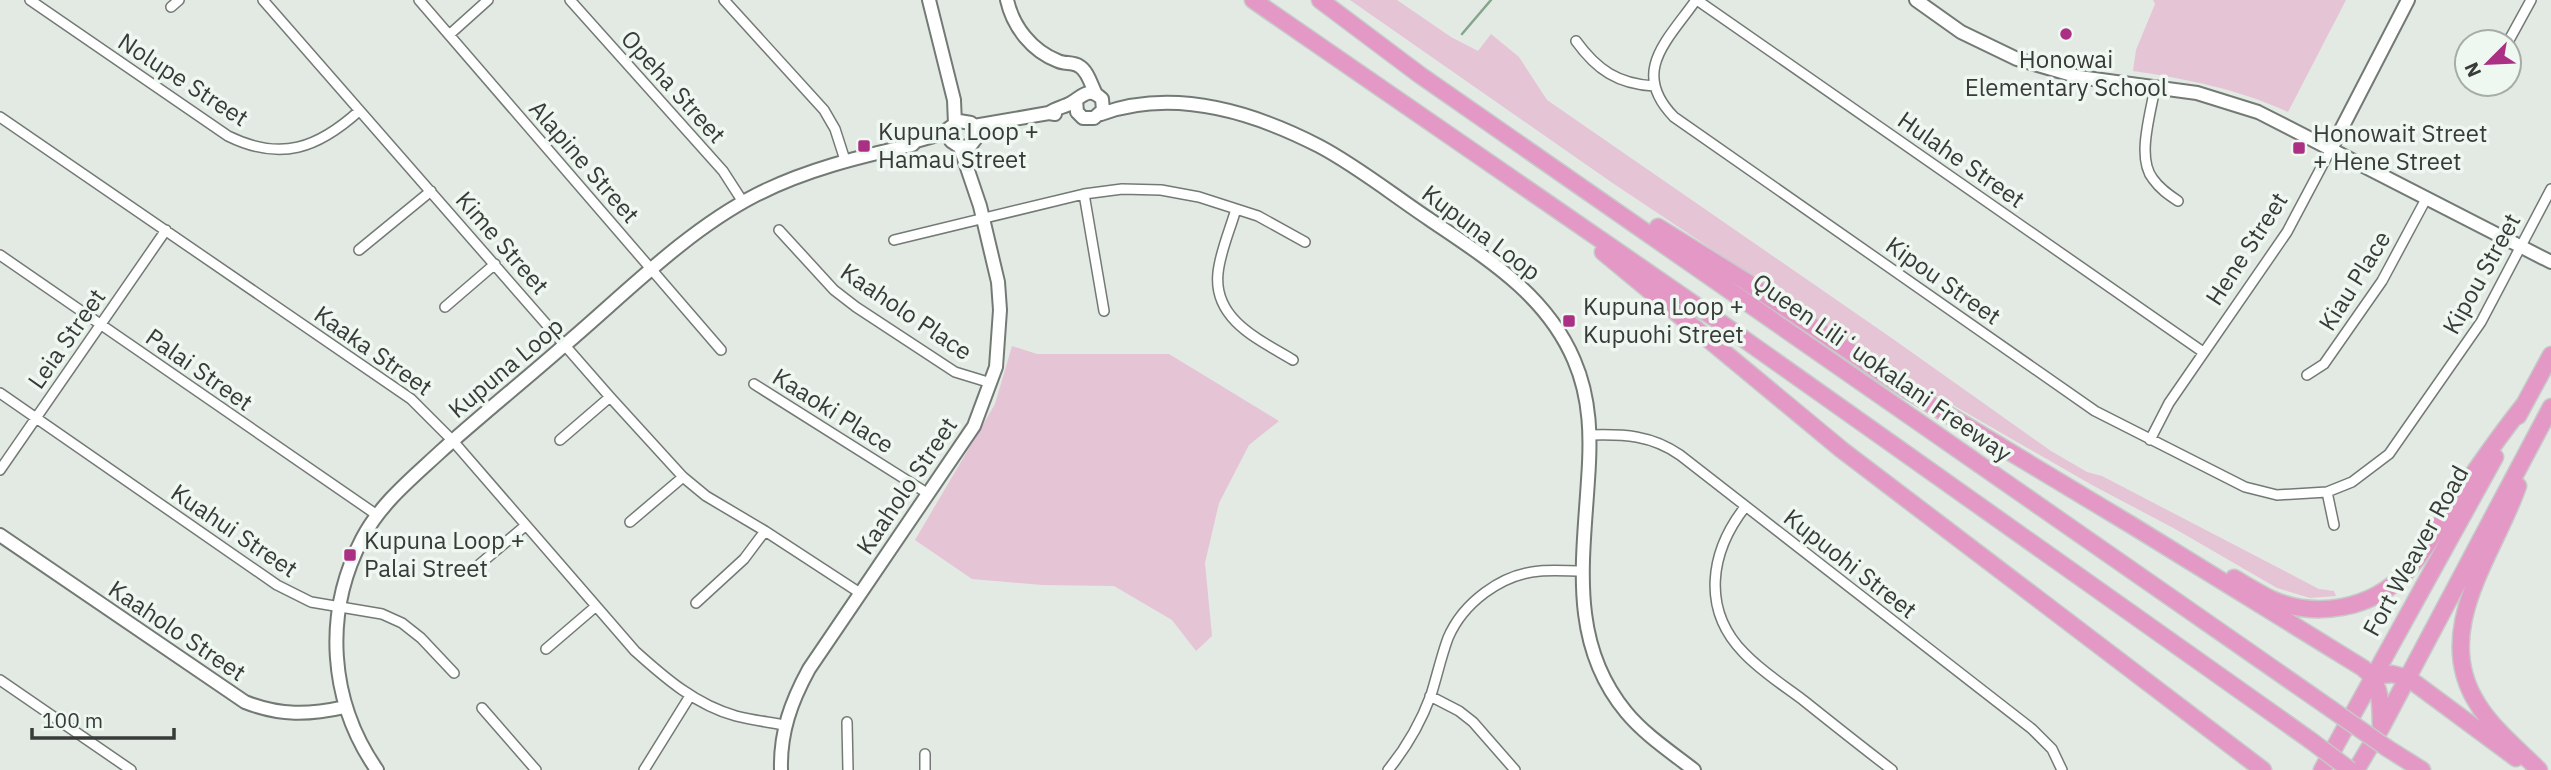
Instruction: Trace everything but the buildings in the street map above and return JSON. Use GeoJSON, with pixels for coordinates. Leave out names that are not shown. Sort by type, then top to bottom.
{"type":"FeatureCollection","features":[{"type":"Feature","properties":{"kind":"highway"},"geometry":{"type":"LineString","coordinates":[[1252,0],[1717,320],[2350,770]]}},
{"type":"Feature","properties":{"kind":"highway","name":"Queen Liliʻuokalani Freeway"},"geometry":{"type":"LineString","coordinates":[[1320,0],[1420,75],[2422,770]]}},
{"type":"Feature","properties":{"kind":"highway"},"geometry":{"type":"LineString","coordinates":[[1510,136],[1745,281],[1917,397],[2133,526],[2373,676],[2380,691],[2381,728]]}},
{"type":"Feature","properties":{"kind":"highway"},"geometry":{"type":"LineString","coordinates":[[1520,184],[1842,450],[2263,770]]}},
{"type":"Feature","properties":{"kind":"highway","name":"Fort Weaver Road"},"geometry":{"type":"LineString","coordinates":[[2322,770],[2551,355]]}},
{"type":"Feature","properties":{"kind":"highway"},"geometry":{"type":"LineString","coordinates":[[2133,526],[2273,599],[2310,609],[2343,608],[2361,603],[2387,589],[2413,564],[2487,451],[2523,407]]}},
{"type":"Feature","properties":{"kind":"highway","name":"Fort Weaver Road"},"geometry":{"type":"LineString","coordinates":[[2356,770],[2381,728],[2551,407]]}},
{"type":"Feature","properties":{"kind":"highway"},"geometry":{"type":"LineString","coordinates":[[2536,434],[2507,518],[2469,595],[2460,635],[2464,675],[2477,705],[2539,770]]}},
{"type":"Feature","properties":{"kind":"highway"},"geometry":{"type":"LineString","coordinates":[[2373,676],[2392,674],[2407,678],[2532,770]]}},
{"type":"Feature","properties":{"kind":"street","name":"Nolupe Street"},"geometry":{"type":"LineString","coordinates":[[30,0],[229,136],[242,142],[270,149],[299,147],[327,137],[359,111]]}},
{"type":"Feature","properties":{"kind":"street","name":"Kime Street"},"geometry":{"type":"LineString","coordinates":[[263,0],[683,477],[706,496],[860,593]]}},
{"type":"Feature","properties":{"kind":"street","name":"Alapine Street"},"geometry":{"type":"LineString","coordinates":[[418,0],[721,351]]}},
{"type":"Feature","properties":{"kind":"street"},"geometry":{"type":"LineString","coordinates":[[449,35],[488,0]]}},
{"type":"Feature","properties":{"kind":"street","name":"Opeha Street"},"geometry":{"type":"LineString","coordinates":[[570,0],[723,171],[743,202]]}},
{"type":"Feature","properties":{"kind":"street"},"geometry":{"type":"LineString","coordinates":[[724,0],[824,110],[835,129],[845,160]]}},
{"type":"Feature","properties":{"kind":"street","name":"Kaaholo Street"},"geometry":{"type":"LineString","coordinates":[[781,770],[784,725],[797,689],[926,493],[974,426],[991,383],[999,339],[998,282],[929,0]]}},
{"type":"Feature","properties":{"kind":"street"},"geometry":{"type":"LineString","coordinates":[[1007,0],[1015,23],[1031,44],[1051,58],[1078,65],[1085,72],[1087,100],[1104,107],[1101,114]]}},
{"type":"Feature","properties":{"kind":"street"},"geometry":{"type":"LineString","coordinates":[[1576,41],[1589,60],[1618,79],[1631,84],[1654,86],[1656,61],[1663,46],[1696,0]]}},
{"type":"Feature","properties":{"kind":"street","name":"Hulahe Street"},"geometry":{"type":"LineString","coordinates":[[1696,0],[2203,352]]}},
{"type":"Feature","properties":{"kind":"street"},"geometry":{"type":"LineString","coordinates":[[1916,0],[1961,32],[2017,59],[2079,76],[2228,101],[2276,120],[2551,262]]}},
{"type":"Feature","properties":{"kind":"street","name":"Hene Street"},"geometry":{"type":"LineString","coordinates":[[2150,440],[2169,403],[2287,232],[2408,0]]}},
{"type":"Feature","properties":{"kind":"street"},"geometry":{"type":"LineString","coordinates":[[2516,28],[2531,0]]}},
{"type":"Feature","properties":{"kind":"street","name":"Kipou Street"},"geometry":{"type":"LineString","coordinates":[[1654,86],[1664,107],[1693,131],[2095,411],[2245,487],[2277,495],[2327,492],[2352,482],[2389,454],[2480,322],[2551,189]]}},
{"type":"Feature","properties":{"kind":"street"},"geometry":{"type":"LineString","coordinates":[[2155,87],[2144,156],[2151,178],[2178,201]]}},
{"type":"Feature","properties":{"kind":"street","name":"Kupuna Loop"},"geometry":{"type":"LineString","coordinates":[[377,770],[365,752],[345,707],[336,661],[339,607],[349,567],[377,515],[402,487],[453,441],[697,232],[743,202],[787,181],[845,160],[912,145],[916,141],[963,134],[1008,119],[1049,113],[1087,100],[1146,99],[1150,102]]}},
{"type":"Feature","properties":{"kind":"street","name":"Kupuna Loop"},"geometry":{"type":"LineString","coordinates":[[1087,100],[1086,119],[1150,102],[1219,109],[1271,125],[1321,147],[1502,269],[1545,310],[1575,361],[1584,390],[1590,435],[1583,571],[1584,613],[1597,666],[1626,713],[1645,732],[1694,770]]}},
{"type":"Feature","properties":{"kind":"street","name":"Kaaka Street"},"geometry":{"type":"LineString","coordinates":[[0,117],[411,399],[453,441],[635,651],[690,696],[734,715],[784,725]]}},
{"type":"Feature","properties":{"kind":"street"},"geometry":{"type":"LineString","coordinates":[[894,240],[982,212],[1122,189],[1199,197],[1258,216],[1305,242]]}},
{"type":"Feature","properties":{"kind":"street"},"geometry":{"type":"LineString","coordinates":[[359,250],[431,191]]}},
{"type":"Feature","properties":{"kind":"street"},"geometry":{"type":"LineString","coordinates":[[1084,194],[1104,311]]}},
{"type":"Feature","properties":{"kind":"street","name":"Kiau Place"},"geometry":{"type":"LineString","coordinates":[[2307,375],[2324,364],[2382,281],[2426,199]]}},
{"type":"Feature","properties":{"kind":"street"},"geometry":{"type":"LineString","coordinates":[[1237,209],[1218,272],[1222,299],[1230,315],[1242,328],[1293,360]]}},
{"type":"Feature","properties":{"kind":"street","name":"Leia Street"},"geometry":{"type":"LineString","coordinates":[[0,470],[166,230]]}},
{"type":"Feature","properties":{"kind":"street","name":"Kaaholo Place"},"geometry":{"type":"LineString","coordinates":[[779,230],[834,290],[856,307],[955,372],[991,383]]}},
{"type":"Feature","properties":{"kind":"street","name":"Palai Street"},"geometry":{"type":"LineString","coordinates":[[0,255],[377,515]]}},
{"type":"Feature","properties":{"kind":"street"},"geometry":{"type":"LineString","coordinates":[[445,307],[495,264]]}},
{"type":"Feature","properties":{"kind":"street","name":"Kaaoki Place"},"geometry":{"type":"LineString","coordinates":[[754,384],[926,493]]}},
{"type":"Feature","properties":{"kind":"street","name":"Kuahui Street"},"geometry":{"type":"LineString","coordinates":[[0,393],[277,585],[311,602],[382,614],[421,638],[454,673]]}},
{"type":"Feature","properties":{"kind":"street"},"geometry":{"type":"LineString","coordinates":[[560,440],[610,397]]}},
{"type":"Feature","properties":{"kind":"street","name":"Kupuohi Street"},"geometry":{"type":"LineString","coordinates":[[1590,435],[1626,434],[1654,440],[1680,455],[2032,729],[2052,750],[2062,770]]}},
{"type":"Feature","properties":{"kind":"street"},"geometry":{"type":"LineString","coordinates":[[630,522],[683,477]]}},
{"type":"Feature","properties":{"kind":"street"},"geometry":{"type":"LineString","coordinates":[[2327,492],[2334,525]]}},
{"type":"Feature","properties":{"kind":"street"},"geometry":{"type":"LineString","coordinates":[[1745,507],[1724,537],[1717,559],[1716,597],[1725,626],[1753,662],[1892,770]]}},
{"type":"Feature","properties":{"kind":"street"},"geometry":{"type":"LineString","coordinates":[[474,569],[525,526]]}},
{"type":"Feature","properties":{"kind":"street"},"geometry":{"type":"LineString","coordinates":[[696,603],[737,566],[765,531]]}},
{"type":"Feature","properties":{"kind":"street","name":"Kaaholo Street"},"geometry":{"type":"LineString","coordinates":[[0,535],[245,702],[280,713],[298,715],[345,707]]}},
{"type":"Feature","properties":{"kind":"street"},"geometry":{"type":"LineString","coordinates":[[1388,770],[1406,746],[1430,696],[1448,638],[1466,610],[1478,598],[1506,580],[1522,574],[1539,571],[1583,571]]}},
{"type":"Feature","properties":{"kind":"street"},"geometry":{"type":"LineString","coordinates":[[546,649],[595,607]]}},
{"type":"Feature","properties":{"kind":"street"},"geometry":{"type":"LineString","coordinates":[[0,680],[131,770]]}},
{"type":"Feature","properties":{"kind":"street"},"geometry":{"type":"LineString","coordinates":[[644,770],[690,696]]}},
{"type":"Feature","properties":{"kind":"street"},"geometry":{"type":"LineString","coordinates":[[1430,696],[1459,711],[1473,722],[1515,770]]}},
{"type":"Feature","properties":{"kind":"street"},"geometry":{"type":"LineString","coordinates":[[482,708],[536,770]]}},
{"type":"Feature","properties":{"kind":"street"},"geometry":{"type":"LineString","coordinates":[[847,722],[848,770]]}},
{"type":"Feature","properties":{"kind":"street"},"geometry":{"type":"LineString","coordinates":[[925,754],[926,770]]}},
{"type":"Feature","properties":{"kind":"shaded area"},"geometry":{"type":"Polygon","coordinates":[[[1350,0],[1397,0],[1451,37],[1478,51],[1491,34],[1519,57],[1547,100],[2051,451],[2087,472],[2102,476],[2319,589],[2334,591],[2336,596],[2310,598],[2277,588],[1899,374],[1614,184],[1350,0]]]}},
{"type":"Feature","properties":{"kind":"shaded area"},"geometry":{"type":"Polygon","coordinates":[[[2153,0],[2346,0],[2288,112],[2212,86],[2133,71],[2136,50],[2155,4],[2153,0]]]}},
{"type":"Feature","properties":{"kind":"shaded area"},"geometry":{"type":"Polygon","coordinates":[[[1012,346],[1037,354],[1169,354],[1279,421],[1249,445],[1219,503],[1205,563],[1212,636],[1196,651],[1172,620],[1114,586],[1042,585],[972,579],[915,540],[995,404],[1012,346]]]}},
{"type":"Feature","properties":{"kind":"waterway"},"geometry":{"type":"LineString","coordinates":[[1462,34],[1491,0]]}},
{"type":"Feature","properties":{"kind":"place","name":"Honowai Elementary School"},"geometry":{"type":"Point","coordinates":[2066,34]}},
{"type":"Feature","properties":{"kind":"place","name":"Kupuna Loop + Hamau Street"},"geometry":{"type":"Point","coordinates":[864,146]}},
{"type":"Feature","properties":{"kind":"place","name":"Honowait Street + Hene Street"},"geometry":{"type":"Point","coordinates":[2299,148]}},
{"type":"Feature","properties":{"kind":"place","name":"Kupuna Loop + Kupuohi Street"},"geometry":{"type":"Point","coordinates":[1569,321]}},
{"type":"Feature","properties":{"kind":"place","name":"Kupuna Loop + Palai Street"},"geometry":{"type":"Point","coordinates":[350,555]}}]}
